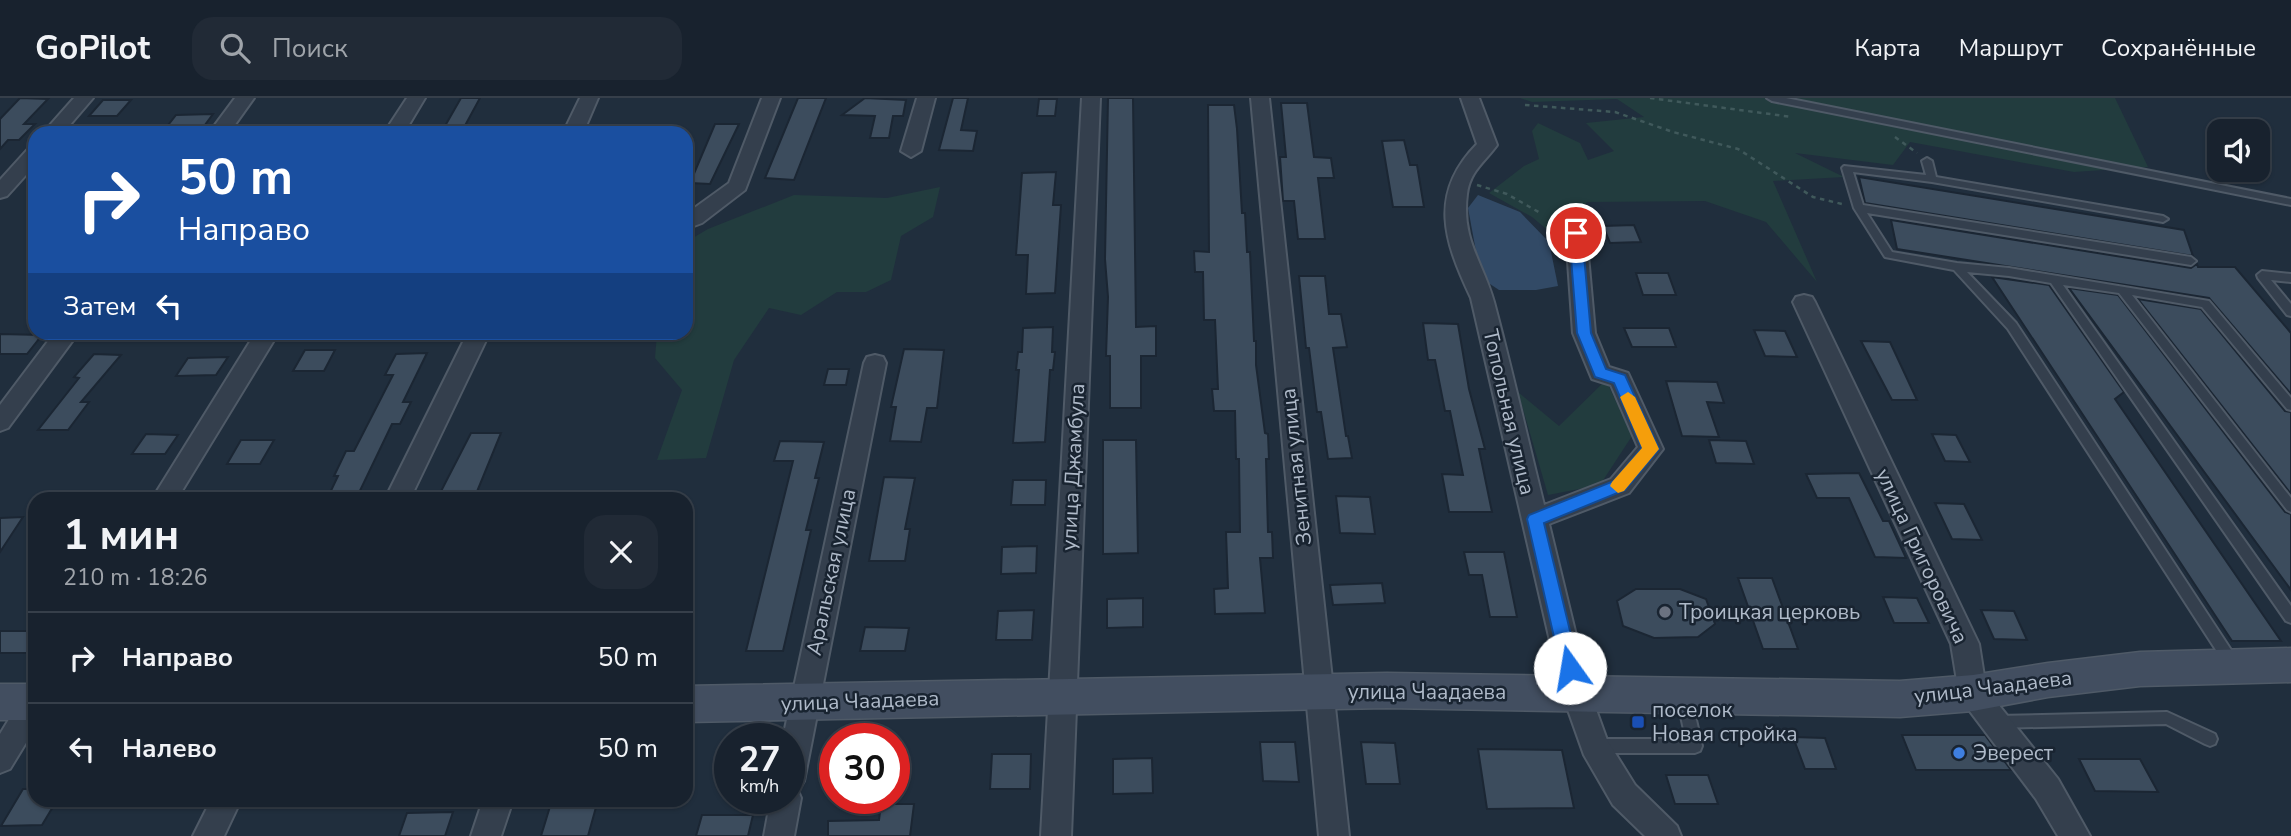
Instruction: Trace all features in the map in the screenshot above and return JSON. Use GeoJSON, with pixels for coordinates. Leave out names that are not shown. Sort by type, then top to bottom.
{"type":"FeatureCollection","features":[{"type":"Feature","properties":{"kind":"street"},"geometry":{"type":"LineString","coordinates":[[59,126],[85,98]]}},
{"type":"Feature","properties":{"kind":"street"},"geometry":{"type":"LineString","coordinates":[[224,126],[245,98]]}},
{"type":"Feature","properties":{"kind":"street"},"geometry":{"type":"LineString","coordinates":[[398,126],[416,98]]}},
{"type":"Feature","properties":{"kind":"street"},"geometry":{"type":"LineString","coordinates":[[576,126],[589,98]]}},
{"type":"Feature","properties":{"kind":"street"},"geometry":{"type":"LineString","coordinates":[[693,217],[738,186],[771,98]]}},
{"type":"Feature","properties":{"kind":"street"},"geometry":{"type":"LineString","coordinates":[[911,151],[926,98]]}},
{"type":"Feature","properties":{"kind":"street","name":"улица Джамбула"},"geometry":{"type":"LineString","coordinates":[[1056,836],[1091,98]]}},
{"type":"Feature","properties":{"kind":"street","name":"Зенитная улица"},"geometry":{"type":"LineString","coordinates":[[1260,98],[1334,836]]}},
{"type":"Feature","properties":{"kind":"street","name":"Топольная улица"},"geometry":{"type":"LineString","coordinates":[[1470,98],[1487,145],[1462,174],[1456,212],[1461,254],[1482,298],[1576,693],[1594,746],[1624,795],[1666,836]]}},
{"type":"Feature","properties":{"kind":"street"},"geometry":{"type":"LineString","coordinates":[[0,192],[28,161]]}},
{"type":"Feature","properties":{"kind":"street"},"geometry":{"type":"LineString","coordinates":[[1535,519],[1620,486],[1651,449],[1620,379],[1600,373],[1584,333],[1576,233]]}},
{"type":"Feature","properties":{"kind":"street","name":"улица Григоровича"},"geometry":{"type":"LineString","coordinates":[[1804,302],[1965,644],[1983,708],[2047,789],[2075,836]]}},
{"type":"Feature","properties":{"kind":"street"},"geometry":{"type":"LineString","coordinates":[[0,422],[62,340]]}},
{"type":"Feature","properties":{"kind":"street"},"geometry":{"type":"LineString","coordinates":[[167,492],[263,340]]}},
{"type":"Feature","properties":{"kind":"street"},"geometry":{"type":"LineString","coordinates":[[400,492],[475,340]]}},
{"type":"Feature","properties":{"kind":"street","name":"Аральская улица"},"geometry":{"type":"LineString","coordinates":[[800,723],[875,363]]}},
{"type":"Feature","properties":{"kind":"street","name":"улица Чаадаева"},"geometry":{"type":"LineString","coordinates":[[693,704],[803,704],[1061,695],[1318,691],[1900,699],[1983,708],[2048,680],[2140,669],[2291,665]]}},
{"type":"Feature","properties":{"kind":"street"},"geometry":{"type":"LineString","coordinates":[[0,702],[28,702]]}},
{"type":"Feature","properties":{"kind":"street"},"geometry":{"type":"LineString","coordinates":[[0,760],[28,714]]}},
{"type":"Feature","properties":{"kind":"street"},"geometry":{"type":"LineString","coordinates":[[208,836],[222,807]]}},
{"type":"Feature","properties":{"kind":"street"},"geometry":{"type":"LineString","coordinates":[[486,836],[496,807]]}},
{"type":"Feature","properties":{"kind":"street"},"geometry":{"type":"LineString","coordinates":[[779,836],[783,814]]}},
{"type":"Feature","properties":{"kind":"lane"},"geometry":{"type":"LineString","coordinates":[[1772,98],[2291,202]]}},
{"type":"Feature","properties":{"kind":"lane"},"geometry":{"type":"LineString","coordinates":[[1927,161],[1932,179]]}},
{"type":"Feature","properties":{"kind":"lane"},"geometry":{"type":"LineString","coordinates":[[2163,219],[1932,179],[1847,168],[1859,208],[1889,255],[2205,304],[2291,406]]}},
{"type":"Feature","properties":{"kind":"lane"},"geometry":{"type":"LineString","coordinates":[[1859,208],[2191,261]]}},
{"type":"Feature","properties":{"kind":"lane"},"geometry":{"type":"LineString","coordinates":[[1957,267],[2012,326],[2235,667]]}},
{"type":"Feature","properties":{"kind":"lane"},"geometry":{"type":"LineString","coordinates":[[2291,278],[2262,275],[2291,312]]}},
{"type":"Feature","properties":{"kind":"lane"},"geometry":{"type":"LineString","coordinates":[[2054,280],[2291,617]]}},
{"type":"Feature","properties":{"kind":"lane"},"geometry":{"type":"LineString","coordinates":[[2122,290],[2291,508]]}},
{"type":"Feature","properties":{"kind":"lane"},"geometry":{"type":"LineString","coordinates":[[1594,746],[1695,746],[1683,695]]}},
{"type":"Feature","properties":{"kind":"lane"},"geometry":{"type":"LineString","coordinates":[[1983,708],[2167,718],[2210,739]]}},
{"type":"Feature","properties":{"kind":"path"},"geometry":{"type":"LineString","coordinates":[[1650,98],[1804,119]]}},
{"type":"Feature","properties":{"kind":"path"},"geometry":{"type":"LineString","coordinates":[[1525,105],[1615,112],[1673,132],[1738,149],[1813,197],[1859,208]]}},
{"type":"Feature","properties":{"kind":"path"},"geometry":{"type":"LineString","coordinates":[[1885,134],[1898,138],[1927,161]]}},
{"type":"Feature","properties":{"kind":"path"},"geometry":{"type":"LineString","coordinates":[[1461,181],[1507,194],[1542,214]]}},
{"type":"Feature","properties":{"kind":"green space"},"geometry":{"type":"Polygon","coordinates":[[[1520,98],[2115,98],[2148,167],[2074,172],[1910,142],[1893,165],[1795,153],[1844,177],[1773,181],[1817,282],[1766,222],[1705,201],[1587,202],[1556,237],[1532,217],[1489,193],[1524,166],[1539,159],[1532,131],[1538,123],[1580,143],[1588,160],[1614,151],[1586,123],[1644,117],[1617,99],[1532,102],[1520,98]]]}},
{"type":"Feature","properties":{"kind":"green space"},"geometry":{"type":"Polygon","coordinates":[[[940,187],[933,217],[901,236],[891,280],[866,292],[837,292],[801,315],[769,308],[734,360],[706,458],[657,460],[682,390],[655,358],[656,340],[693,340],[693,238],[708,229],[794,195],[887,198],[940,187]]]}},
{"type":"Feature","properties":{"kind":"green space"},"geometry":{"type":"Polygon","coordinates":[[[1606,380],[1632,436],[1600,485],[1548,495],[1518,392],[1559,426],[1606,380]]]}},
{"type":"Feature","properties":{"kind":"water"},"geometry":{"type":"Polygon","coordinates":[[[1478,195],[1520,212],[1549,242],[1558,286],[1536,290],[1499,290],[1481,278],[1468,208],[1478,195]]]}},
{"type":"Feature","properties":{"kind":"building"},"geometry":{"type":"Polygon","coordinates":[[[20,98],[48,99],[24,124],[35,124],[28,126],[28,131],[19,140],[8,140],[0,149],[0,119],[20,98]]]}},
{"type":"Feature","properties":{"kind":"building"},"geometry":{"type":"Polygon","coordinates":[[[461,98],[480,98],[465,126],[445,126],[461,98]]]}},
{"type":"Feature","properties":{"kind":"building"},"geometry":{"type":"Polygon","coordinates":[[[798,98],[826,98],[794,180],[765,178],[798,98]]]}},
{"type":"Feature","properties":{"kind":"building"},"geometry":{"type":"Polygon","coordinates":[[[865,98],[906,100],[903,116],[893,116],[889,138],[870,138],[875,116],[842,115],[865,98]]]}},
{"type":"Feature","properties":{"kind":"building"},"geometry":{"type":"Polygon","coordinates":[[[953,98],[968,98],[961,130],[977,131],[973,151],[939,150],[953,98]]]}},
{"type":"Feature","properties":{"kind":"building"},"geometry":{"type":"Polygon","coordinates":[[[1108,98],[1133,98],[1136,327],[1156,326],[1156,356],[1141,356],[1141,408],[1110,408],[1110,356],[1106,356],[1108,297],[1105,259],[1108,98]]]}},
{"type":"Feature","properties":{"kind":"building"},"geometry":{"type":"Polygon","coordinates":[[[1039,99],[1057,99],[1055,116],[1037,116],[1039,99]]]}},
{"type":"Feature","properties":{"kind":"building"},"geometry":{"type":"Polygon","coordinates":[[[103,100],[131,100],[117,116],[89,116],[103,100]]]}},
{"type":"Feature","properties":{"kind":"building"},"geometry":{"type":"Polygon","coordinates":[[[1281,103],[1307,103],[1314,157],[1331,158],[1334,178],[1318,178],[1325,239],[1298,239],[1294,201],[1283,201],[1280,157],[1286,157],[1281,103]]]}},
{"type":"Feature","properties":{"kind":"building"},"geometry":{"type":"Polygon","coordinates":[[[1208,105],[1234,105],[1237,129],[1242,213],[1245,213],[1247,252],[1250,252],[1256,365],[1265,433],[1268,434],[1268,532],[1272,532],[1273,558],[1260,558],[1265,613],[1215,614],[1214,589],[1228,588],[1226,532],[1240,532],[1239,459],[1236,459],[1235,411],[1214,411],[1212,389],[1218,389],[1215,320],[1204,320],[1203,272],[1195,272],[1194,251],[1209,252],[1208,105]]]}},
{"type":"Feature","properties":{"kind":"building"},"geometry":{"type":"Polygon","coordinates":[[[213,114],[204,126],[167,126],[176,115],[213,114]]]}},
{"type":"Feature","properties":{"kind":"building"},"geometry":{"type":"Polygon","coordinates":[[[715,124],[739,124],[710,184],[693,183],[693,176],[715,124]]]}},
{"type":"Feature","properties":{"kind":"building"},"geometry":{"type":"Polygon","coordinates":[[[1404,140],[1410,165],[1417,165],[1424,207],[1393,207],[1382,141],[1404,140]]]}},
{"type":"Feature","properties":{"kind":"building"},"geometry":{"type":"Polygon","coordinates":[[[1056,172],[1053,205],[1061,205],[1055,293],[1026,294],[1028,255],[1016,255],[1022,173],[1056,172]]]}},
{"type":"Feature","properties":{"kind":"building"},"geometry":{"type":"Polygon","coordinates":[[[1859,177],[2184,230],[2193,256],[1865,203],[1859,177]]]}},
{"type":"Feature","properties":{"kind":"building"},"geometry":{"type":"Polygon","coordinates":[[[1891,220],[2191,268],[2197,264],[2198,267],[2235,267],[2291,333],[2291,394],[2209,298],[1897,249],[1891,220]]]}},
{"type":"Feature","properties":{"kind":"building"},"geometry":{"type":"Polygon","coordinates":[[[1634,225],[1641,242],[1610,243],[1603,226],[1634,225]]]}},
{"type":"Feature","properties":{"kind":"building"},"geometry":{"type":"Polygon","coordinates":[[[1636,273],[1668,273],[1676,295],[1643,295],[1636,273]]]}},
{"type":"Feature","properties":{"kind":"building"},"geometry":{"type":"Polygon","coordinates":[[[1299,276],[1325,276],[1329,314],[1341,314],[1347,347],[1333,348],[1346,436],[1352,458],[1328,459],[1321,412],[1317,412],[1309,348],[1306,348],[1299,276]]]}},
{"type":"Feature","properties":{"kind":"building"},"geometry":{"type":"Polygon","coordinates":[[[1992,277],[2049,285],[2124,392],[2115,399],[2281,641],[2232,641],[1992,277]]]}},
{"type":"Feature","properties":{"kind":"building"},"geometry":{"type":"Polygon","coordinates":[[[2069,288],[2118,295],[2285,512],[2291,514],[2291,590],[2069,288]]]}},
{"type":"Feature","properties":{"kind":"building"},"geometry":{"type":"Polygon","coordinates":[[[2138,299],[2201,309],[2285,411],[2291,412],[2291,494],[2138,299]]]}},
{"type":"Feature","properties":{"kind":"building"},"geometry":{"type":"Polygon","coordinates":[[[1423,323],[1458,324],[1469,389],[1485,449],[1479,449],[1492,512],[1449,512],[1442,474],[1463,475],[1450,411],[1445,411],[1435,360],[1428,360],[1423,323]]]}},
{"type":"Feature","properties":{"kind":"building"},"geometry":{"type":"Polygon","coordinates":[[[1053,327],[1052,352],[1055,352],[1053,370],[1050,370],[1045,442],[1013,443],[1019,370],[1016,370],[1018,352],[1022,352],[1023,328],[1053,327]]]}},
{"type":"Feature","properties":{"kind":"building"},"geometry":{"type":"Polygon","coordinates":[[[1624,328],[1669,328],[1676,347],[1632,347],[1624,328]]]}},
{"type":"Feature","properties":{"kind":"building"},"geometry":{"type":"Polygon","coordinates":[[[1754,330],[1785,331],[1797,357],[1765,356],[1754,330]]]}},
{"type":"Feature","properties":{"kind":"building"},"geometry":{"type":"Polygon","coordinates":[[[0,334],[28,335],[28,340],[38,340],[27,354],[0,354],[0,334]]]}},
{"type":"Feature","properties":{"kind":"building"},"geometry":{"type":"Polygon","coordinates":[[[1861,341],[1890,342],[1917,400],[1892,400],[1861,341]]]}},
{"type":"Feature","properties":{"kind":"building"},"geometry":{"type":"Polygon","coordinates":[[[904,349],[944,350],[937,408],[927,408],[921,442],[890,441],[896,407],[891,407],[904,349]]]}},
{"type":"Feature","properties":{"kind":"building"},"geometry":{"type":"Polygon","coordinates":[[[305,350],[335,350],[324,371],[293,371],[305,350]]]}},
{"type":"Feature","properties":{"kind":"building"},"geometry":{"type":"Polygon","coordinates":[[[427,353],[403,402],[411,402],[400,424],[392,424],[359,492],[330,492],[338,476],[334,476],[346,451],[354,451],[393,375],[385,375],[396,354],[427,353]]]}},
{"type":"Feature","properties":{"kind":"building"},"geometry":{"type":"Polygon","coordinates":[[[94,354],[121,355],[81,402],[89,402],[68,430],[38,430],[79,378],[74,377],[94,354]]]}},
{"type":"Feature","properties":{"kind":"building"},"geometry":{"type":"Polygon","coordinates":[[[228,357],[216,375],[176,376],[188,358],[228,357]]]}},
{"type":"Feature","properties":{"kind":"building"},"geometry":{"type":"Polygon","coordinates":[[[828,369],[849,369],[846,385],[824,385],[828,369]]]}},
{"type":"Feature","properties":{"kind":"building"},"geometry":{"type":"Polygon","coordinates":[[[1666,381],[1717,382],[1724,403],[1707,402],[1719,437],[1682,436],[1666,381]]]}},
{"type":"Feature","properties":{"kind":"building"},"geometry":{"type":"Polygon","coordinates":[[[471,433],[501,433],[477,492],[441,492],[471,433]]]}},
{"type":"Feature","properties":{"kind":"building"},"geometry":{"type":"Polygon","coordinates":[[[146,434],[178,435],[165,454],[132,454],[146,434]]]}},
{"type":"Feature","properties":{"kind":"building"},"geometry":{"type":"Polygon","coordinates":[[[1932,434],[1956,435],[1970,462],[1945,461],[1932,434]]]}},
{"type":"Feature","properties":{"kind":"building"},"geometry":{"type":"Polygon","coordinates":[[[241,440],[274,440],[260,464],[227,464],[241,440]]]}},
{"type":"Feature","properties":{"kind":"building"},"geometry":{"type":"Polygon","coordinates":[[[1103,440],[1136,440],[1138,553],[1103,554],[1103,440]]]}},
{"type":"Feature","properties":{"kind":"building"},"geometry":{"type":"Polygon","coordinates":[[[1709,440],[1746,441],[1754,464],[1716,463],[1709,440]]]}},
{"type":"Feature","properties":{"kind":"building"},"geometry":{"type":"Polygon","coordinates":[[[780,441],[824,442],[815,478],[819,478],[806,530],[811,530],[783,651],[746,651],[793,461],[774,461],[780,441]]]}},
{"type":"Feature","properties":{"kind":"building"},"geometry":{"type":"Polygon","coordinates":[[[1859,473],[1883,521],[1889,521],[1906,558],[1875,557],[1849,498],[1817,498],[1806,474],[1859,473]]]}},
{"type":"Feature","properties":{"kind":"building"},"geometry":{"type":"Polygon","coordinates":[[[884,477],[915,478],[905,529],[910,529],[905,561],[869,561],[884,477]]]}},
{"type":"Feature","properties":{"kind":"building"},"geometry":{"type":"Polygon","coordinates":[[[1013,480],[1046,480],[1045,505],[1011,505],[1013,480]]]}},
{"type":"Feature","properties":{"kind":"building"},"geometry":{"type":"Polygon","coordinates":[[[1336,496],[1370,497],[1375,534],[1340,533],[1336,496]]]}},
{"type":"Feature","properties":{"kind":"building"},"geometry":{"type":"Polygon","coordinates":[[[1935,503],[1964,504],[1982,540],[1952,539],[1935,503]]]}},
{"type":"Feature","properties":{"kind":"building"},"geometry":{"type":"Polygon","coordinates":[[[23,517],[0,552],[0,518],[23,517]]]}},
{"type":"Feature","properties":{"kind":"building"},"geometry":{"type":"Polygon","coordinates":[[[1037,546],[1036,573],[1001,574],[1002,547],[1037,546]]]}},
{"type":"Feature","properties":{"kind":"building"},"geometry":{"type":"Polygon","coordinates":[[[1464,552],[1504,552],[1517,617],[1490,617],[1482,575],[1469,575],[1464,552]]]}},
{"type":"Feature","properties":{"kind":"building"},"geometry":{"type":"Polygon","coordinates":[[[1738,578],[1772,578],[1798,649],[1763,649],[1738,578]]]}},
{"type":"Feature","properties":{"kind":"building"},"geometry":{"type":"Polygon","coordinates":[[[1382,583],[1385,603],[1333,605],[1330,585],[1382,583]]]}},
{"type":"Feature","properties":{"kind":"building","name":"Троицкая церковь"},"geometry":{"type":"Polygon","coordinates":[[[1636,589],[1680,589],[1706,599],[1715,624],[1698,637],[1654,638],[1623,626],[1617,601],[1636,589]]]}},
{"type":"Feature","properties":{"kind":"building"},"geometry":{"type":"Polygon","coordinates":[[[1883,597],[1917,598],[1929,623],[1894,623],[1883,597]]]}},
{"type":"Feature","properties":{"kind":"building"},"geometry":{"type":"Polygon","coordinates":[[[1143,598],[1143,627],[1107,628],[1107,599],[1143,598]]]}},
{"type":"Feature","properties":{"kind":"building"},"geometry":{"type":"Polygon","coordinates":[[[1034,610],[1032,640],[996,640],[998,611],[1034,610]]]}},
{"type":"Feature","properties":{"kind":"building"},"geometry":{"type":"Polygon","coordinates":[[[1981,610],[2014,611],[2027,640],[1994,639],[1981,610]]]}},
{"type":"Feature","properties":{"kind":"building"},"geometry":{"type":"Polygon","coordinates":[[[865,627],[909,628],[905,651],[860,651],[865,627]]]}},
{"type":"Feature","properties":{"kind":"building"},"geometry":{"type":"Polygon","coordinates":[[[0,631],[28,631],[28,653],[0,653],[0,631]]]}},
{"type":"Feature","properties":{"kind":"building","name":"Эверест"},"geometry":{"type":"Polygon","coordinates":[[[1902,735],[1985,735],[2011,770],[1916,770],[1902,735]]]}},
{"type":"Feature","properties":{"kind":"building"},"geometry":{"type":"Polygon","coordinates":[[[1793,737],[1825,738],[1836,769],[1805,769],[1793,737]]]}},
{"type":"Feature","properties":{"kind":"building"},"geometry":{"type":"Polygon","coordinates":[[[1260,742],[1295,742],[1299,782],[1263,781],[1260,742]]]}},
{"type":"Feature","properties":{"kind":"building"},"geometry":{"type":"Polygon","coordinates":[[[1361,742],[1395,743],[1400,784],[1366,784],[1361,742]]]}},
{"type":"Feature","properties":{"kind":"building"},"geometry":{"type":"Polygon","coordinates":[[[1478,749],[1562,750],[1574,808],[1487,809],[1478,749]]]}},
{"type":"Feature","properties":{"kind":"building"},"geometry":{"type":"Polygon","coordinates":[[[992,754],[1031,754],[1030,789],[990,789],[992,754]]]}},
{"type":"Feature","properties":{"kind":"building"},"geometry":{"type":"Polygon","coordinates":[[[1152,758],[1153,793],[1113,794],[1113,759],[1152,758]]]}},
{"type":"Feature","properties":{"kind":"building"},"geometry":{"type":"Polygon","coordinates":[[[2079,759],[2140,759],[2158,792],[2095,791],[2079,759]]]}},
{"type":"Feature","properties":{"kind":"building"},"geometry":{"type":"Polygon","coordinates":[[[1666,775],[1708,775],[1718,804],[1675,804],[1666,775]]]}},
{"type":"Feature","properties":{"kind":"building"},"geometry":{"type":"Polygon","coordinates":[[[23,789],[28,789],[28,807],[53,807],[42,825],[1,826],[23,789]]]}},
{"type":"Feature","properties":{"kind":"building"},"geometry":{"type":"Polygon","coordinates":[[[910,804],[914,804],[910,836],[828,836],[828,821],[879,820],[880,814],[910,814],[910,804]]]}},
{"type":"Feature","properties":{"kind":"building"},"geometry":{"type":"Polygon","coordinates":[[[550,807],[596,807],[588,836],[541,836],[550,807]]]}},
{"type":"Feature","properties":{"kind":"building"},"geometry":{"type":"Polygon","coordinates":[[[453,812],[445,836],[399,836],[407,813],[453,812]]]}},
{"type":"Feature","properties":{"kind":"building"},"geometry":{"type":"Polygon","coordinates":[[[702,815],[753,815],[748,836],[696,836],[702,815]]]}},
{"type":"Feature","properties":{"kind":"slow traffic"},"geometry":{"type":"LineString","coordinates":[[1618,486],[1651,449],[1628,397]]}},
{"type":"Feature","properties":{"kind":"place","name":"Троицкая церковь"},"geometry":{"type":"Point","coordinates":[1665,612]}},
{"type":"Feature","properties":{"kind":"place","name":"поселок Новая стройка"},"geometry":{"type":"Point","coordinates":[1638,722]}},
{"type":"Feature","properties":{"kind":"place","name":"Эверест"},"geometry":{"type":"Point","coordinates":[1959,753]}},
{"type":"Feature","properties":{"kind":"route"},"geometry":{"type":"LineString","coordinates":[[1570,668],[1535,519],[1620,486],[1651,449],[1620,379],[1600,373],[1584,333],[1576,233]]}}]}
